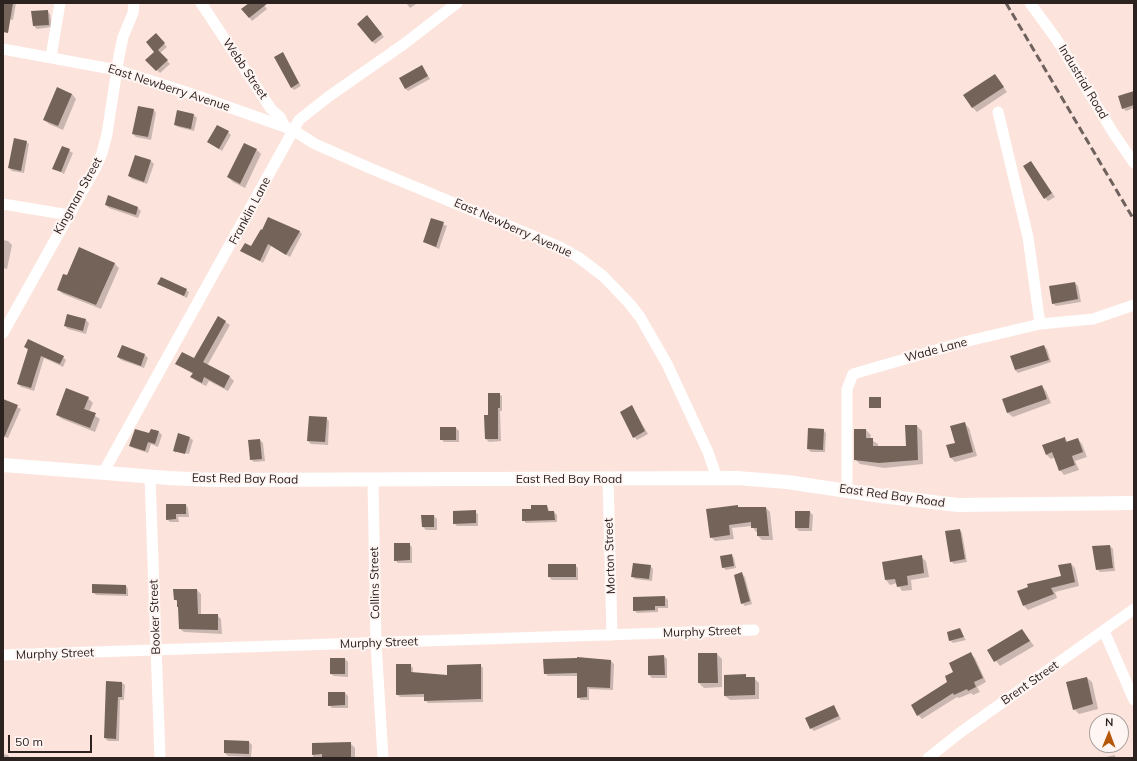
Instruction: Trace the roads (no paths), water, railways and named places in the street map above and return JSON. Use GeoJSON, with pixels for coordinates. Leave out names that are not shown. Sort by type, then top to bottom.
{"type":"FeatureCollection","features":[{"type":"Feature","properties":{"kind":"street"},"geometry":{"type":"LineString","coordinates":[[51,57],[60,3]]}},
{"type":"Feature","properties":{"kind":"street","name":"Webb Street"},"geometry":{"type":"LineString","coordinates":[[201,3],[267,102],[289,128]]}},
{"type":"Feature","properties":{"kind":"street","name":"Franklin Lane"},"geometry":{"type":"LineString","coordinates":[[103,473],[228,252],[289,128],[305,114],[404,44],[457,3]]}},
{"type":"Feature","properties":{"kind":"street","name":"Industrial Road"},"geometry":{"type":"LineString","coordinates":[[1030,3],[1057,40],[1114,134],[1134,163]]}},
{"type":"Feature","properties":{"kind":"street","name":"Kingman Street"},"geometry":{"type":"LineString","coordinates":[[3,332],[96,167],[102,153],[107,134],[123,37],[134,12],[135,4]]}},
{"type":"Feature","properties":{"kind":"street","name":"East Newberry Avenue"},"geometry":{"type":"LineString","coordinates":[[3,49],[117,70],[189,93],[289,128],[315,144],[560,247],[578,257],[602,276],[629,303],[640,317],[667,364],[708,452],[717,478]]}},
{"type":"Feature","properties":{"kind":"street"},"geometry":{"type":"LineString","coordinates":[[998,112],[1028,237],[1040,324]]}},
{"type":"Feature","properties":{"kind":"street"},"geometry":{"type":"LineString","coordinates":[[3,204],[69,214]]}},
{"type":"Feature","properties":{"kind":"street","name":"Wade Lane"},"geometry":{"type":"LineString","coordinates":[[847,490],[847,388],[853,374],[964,342],[1040,324],[1093,319],[1134,305]]}},
{"type":"Feature","properties":{"kind":"street","name":"East Red Bay Road"},"geometry":{"type":"LineString","coordinates":[[3,465],[150,477],[214,480],[717,478],[766,480],[847,490],[880,496],[958,504],[1134,503]]}},
{"type":"Feature","properties":{"kind":"street","name":"Booker Street"},"geometry":{"type":"LineString","coordinates":[[150,477],[160,758]]}},
{"type":"Feature","properties":{"kind":"street","name":"Morton Street"},"geometry":{"type":"LineString","coordinates":[[608,478],[612,635]]}},
{"type":"Feature","properties":{"kind":"street","name":"Collins Street"},"geometry":{"type":"LineString","coordinates":[[373,480],[376,643],[382,758]]}},
{"type":"Feature","properties":{"kind":"street","name":"Brent Street"},"geometry":{"type":"LineString","coordinates":[[928,758],[961,732],[1134,609]]}},
{"type":"Feature","properties":{"kind":"street","name":"Murphy Street"},"geometry":{"type":"LineString","coordinates":[[3,656],[754,630]]}},
{"type":"Feature","properties":{"kind":"street"},"geometry":{"type":"LineString","coordinates":[[1104,630],[1134,700]]}},
{"type":"Feature","properties":{"kind":"railway"},"geometry":{"type":"LineString","coordinates":[[1006,3],[1134,220]]}}]}
